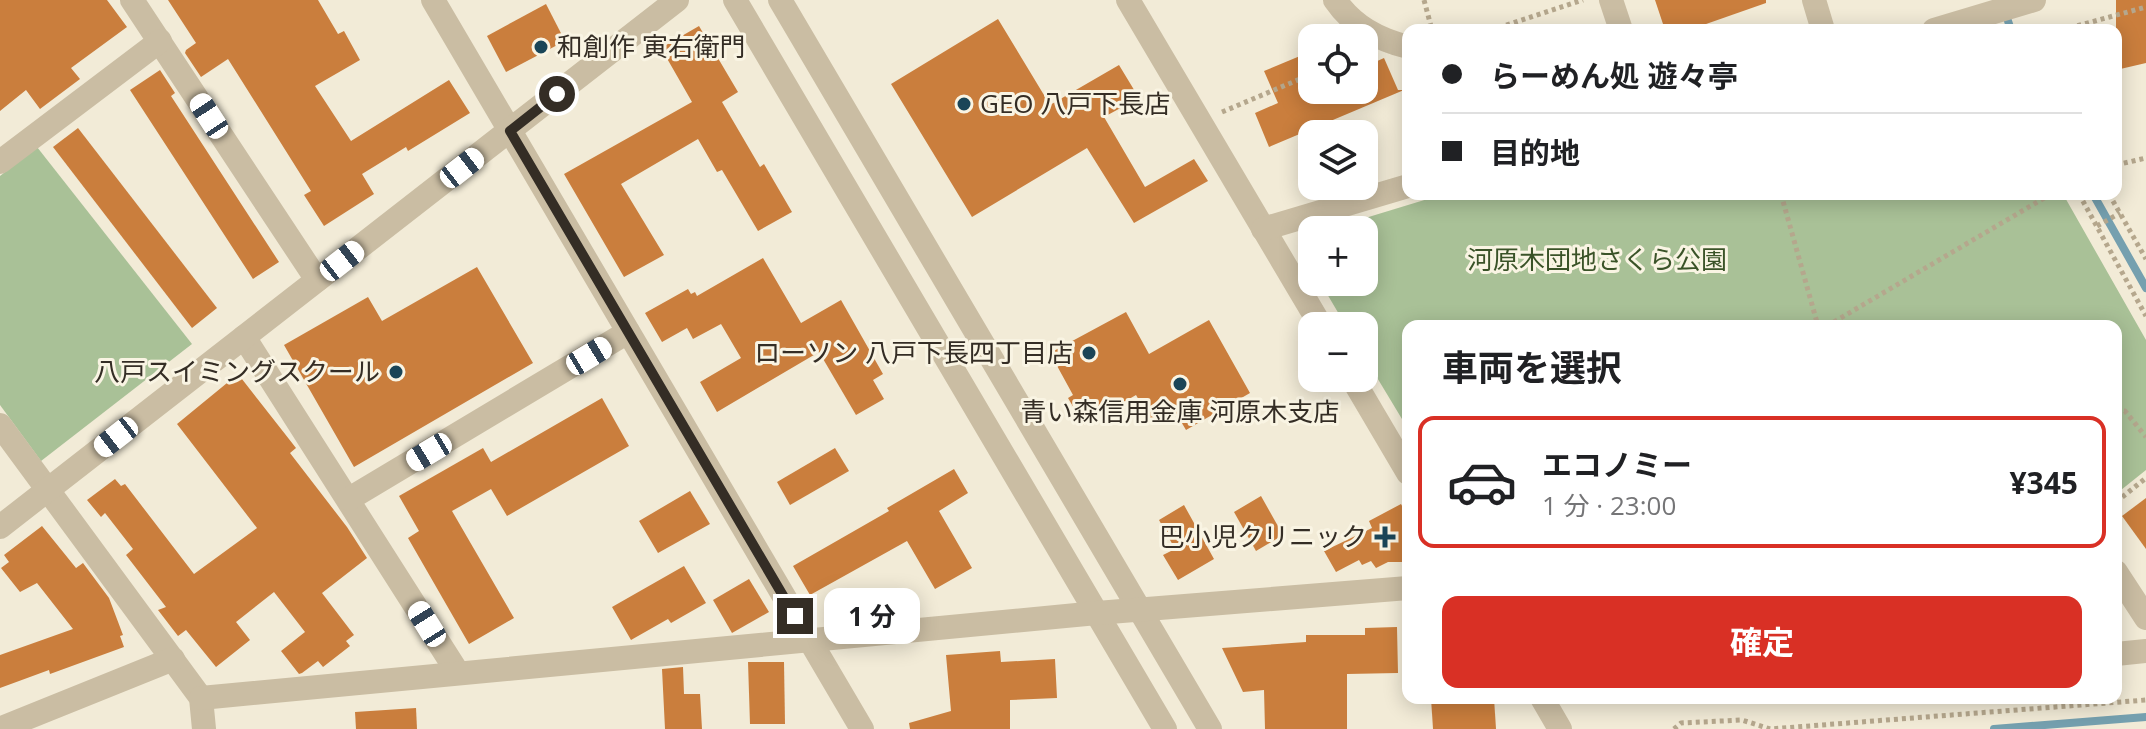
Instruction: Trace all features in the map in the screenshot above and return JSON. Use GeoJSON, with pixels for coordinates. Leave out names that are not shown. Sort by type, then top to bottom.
{"type":"FeatureCollection","features":[{"type":"Feature","properties":{"kind":"street"},"geometry":{"type":"LineString","coordinates":[[132,0],[317,280]]}},
{"type":"Feature","properties":{"kind":"street"},"geometry":{"type":"LineString","coordinates":[[433,0],[862,729]]}},
{"type":"Feature","properties":{"kind":"street"},"geometry":{"type":"LineString","coordinates":[[0,527],[677,0]]}},
{"type":"Feature","properties":{"kind":"street"},"geometry":{"type":"LineString","coordinates":[[735,0],[1165,729]]}},
{"type":"Feature","properties":{"kind":"street"},"geometry":{"type":"LineString","coordinates":[[780,0],[1210,729]]}},
{"type":"Feature","properties":{"kind":"street"},"geometry":{"type":"LineString","coordinates":[[1128,0],[1313,312]]}},
{"type":"Feature","properties":{"kind":"street"},"geometry":{"type":"LineString","coordinates":[[1335,0],[1349,20],[1402,45]]}},
{"type":"Feature","properties":{"kind":"street"},"geometry":{"type":"LineString","coordinates":[[1611,0],[1619,24]]}},
{"type":"Feature","properties":{"kind":"street"},"geometry":{"type":"LineString","coordinates":[[1814,0],[1821,24]]}},
{"type":"Feature","properties":{"kind":"street"},"geometry":{"type":"LineString","coordinates":[[1954,24],[2034,0]]}},
{"type":"Feature","properties":{"kind":"street"},"geometry":{"type":"LineString","coordinates":[[0,162],[160,41]]}},
{"type":"Feature","properties":{"kind":"street"},"geometry":{"type":"LineString","coordinates":[[1263,229],[1402,188]]}},
{"type":"Feature","properties":{"kind":"street"},"geometry":{"type":"LineString","coordinates":[[349,499],[628,332]]}},
{"type":"Feature","properties":{"kind":"street"},"geometry":{"type":"LineString","coordinates":[[244,337],[458,673]]}},
{"type":"Feature","properties":{"kind":"street"},"geometry":{"type":"LineString","coordinates":[[1360,392],[1402,463]]}},
{"type":"Feature","properties":{"kind":"street"},"geometry":{"type":"LineString","coordinates":[[0,425],[201,698],[204,729]]}},
{"type":"Feature","properties":{"kind":"street"},"geometry":{"type":"LineString","coordinates":[[2122,581],[2146,618]]}},
{"type":"Feature","properties":{"kind":"street"},"geometry":{"type":"LineString","coordinates":[[201,698],[1097,613],[1402,588]]}},
{"type":"Feature","properties":{"kind":"street"},"geometry":{"type":"LineString","coordinates":[[2122,653],[2146,651]]}},
{"type":"Feature","properties":{"kind":"street"},"geometry":{"type":"LineString","coordinates":[[2,728],[32,723],[173,659]]}},
{"type":"Feature","properties":{"kind":"street"},"geometry":{"type":"LineString","coordinates":[[1545,704],[1560,729]]}},
{"type":"Feature","properties":{"kind":"path"},"geometry":{"type":"LineString","coordinates":[[1424,0],[1430,24]]}},
{"type":"Feature","properties":{"kind":"path"},"geometry":{"type":"LineString","coordinates":[[1509,24],[1583,0]]}},
{"type":"Feature","properties":{"kind":"path"},"geometry":{"type":"LineString","coordinates":[[2084,24],[2146,7]]}},
{"type":"Feature","properties":{"kind":"path"},"geometry":{"type":"LineString","coordinates":[[1214,115],[1298,80]]}},
{"type":"Feature","properties":{"kind":"path"},"geometry":{"type":"LineString","coordinates":[[2122,164],[2146,158]]}},
{"type":"Feature","properties":{"kind":"path"},"geometry":{"type":"LineString","coordinates":[[1783,200],[1816,320]]}},
{"type":"Feature","properties":{"kind":"path"},"geometry":{"type":"LineString","coordinates":[[1837,320],[2041,200]]}},
{"type":"Feature","properties":{"kind":"path"},"geometry":{"type":"LineString","coordinates":[[2082,200],[2146,316]]}},
{"type":"Feature","properties":{"kind":"path"},"geometry":{"type":"LineString","coordinates":[[2112,200],[2146,259]]}},
{"type":"Feature","properties":{"kind":"path"},"geometry":{"type":"LineString","coordinates":[[2097,226],[2120,213]]}},
{"type":"Feature","properties":{"kind":"path"},"geometry":{"type":"LineString","coordinates":[[2122,411],[2146,437]]}},
{"type":"Feature","properties":{"kind":"path"},"geometry":{"type":"LineString","coordinates":[[2122,497],[2146,478]]}},
{"type":"Feature","properties":{"kind":"path"},"geometry":{"type":"LineString","coordinates":[[2122,702],[2146,700]]}},
{"type":"Feature","properties":{"kind":"path"},"geometry":{"type":"LineString","coordinates":[[1674,729],[1681,723],[1742,720],[1770,729],[2094,704]]}},
{"type":"Feature","properties":{"kind":"green space"},"geometry":{"type":"Polygon","coordinates":[[[37,147],[192,344],[41,461],[0,405],[0,176],[37,147]]]}},
{"type":"Feature","properties":{"kind":"green space","name":"河原木団地さくら公園"},"geometry":{"type":"Polygon","coordinates":[[[1424,200],[2066,200],[2146,340],[2146,470],[2122,489],[2122,320],[1402,320],[1402,419],[1378,379],[1378,312],[1338,312],[1328,296],[1378,296],[1378,216],[1372,216],[1424,200]]]}},
{"type":"Feature","properties":{"kind":"building"},"geometry":{"type":"Polygon","coordinates":[[[0,0],[107,0],[127,27],[71,68],[80,79],[40,109],[26,90],[0,111],[0,0]]]}},
{"type":"Feature","properties":{"kind":"building"},"geometry":{"type":"Polygon","coordinates":[[[168,0],[318,0],[338,34],[344,31],[360,60],[315,86],[351,141],[449,80],[470,113],[408,151],[406,147],[362,174],[374,194],[324,226],[304,195],[311,191],[228,59],[201,77],[185,53],[196,43],[168,0]]]}},
{"type":"Feature","properties":{"kind":"building"},"geometry":{"type":"Polygon","coordinates":[[[1655,0],[1766,0],[1766,3],[1706,24],[1663,24],[1655,0]]]}},
{"type":"Feature","properties":{"kind":"building"},"geometry":{"type":"Polygon","coordinates":[[[2116,0],[2146,0],[2146,63],[2122,69],[2122,24],[2116,24],[2116,0]]]}},
{"type":"Feature","properties":{"kind":"building"},"geometry":{"type":"Polygon","coordinates":[[[546,4],[565,41],[506,72],[487,36],[546,4]]]}},
{"type":"Feature","properties":{"kind":"building"},"geometry":{"type":"Polygon","coordinates":[[[998,19],[1050,105],[1119,65],[1139,98],[1104,117],[1145,187],[1194,159],[1208,181],[1134,223],[1087,148],[972,217],[891,84],[998,19]]]}},
{"type":"Feature","properties":{"kind":"building"},"geometry":{"type":"Polygon","coordinates":[[[699,26],[738,92],[722,102],[760,167],[764,164],[792,212],[758,231],[722,170],[717,172],[698,139],[621,184],[664,255],[624,277],[564,174],[692,102],[661,48],[699,26]]]}},
{"type":"Feature","properties":{"kind":"building"},"geometry":{"type":"Polygon","coordinates":[[[1298,57],[1298,104],[1371,104],[1333,120],[1298,120],[1298,135],[1269,147],[1255,113],[1278,103],[1264,71],[1298,57]]]}},
{"type":"Feature","properties":{"kind":"building"},"geometry":{"type":"Polygon","coordinates":[[[1384,58],[1398,90],[1402,91],[1378,101],[1378,61],[1384,58]]]}},
{"type":"Feature","properties":{"kind":"building"},"geometry":{"type":"Polygon","coordinates":[[[160,70],[175,93],[171,96],[279,262],[253,279],[130,90],[160,70]]]}},
{"type":"Feature","properties":{"kind":"building"},"geometry":{"type":"Polygon","coordinates":[[[78,128],[217,308],[192,328],[53,147],[78,128]]]}},
{"type":"Feature","properties":{"kind":"building"},"geometry":{"type":"Polygon","coordinates":[[[763,258],[801,323],[841,300],[883,374],[873,380],[884,399],[856,415],[819,352],[717,412],[700,382],[741,358],[721,324],[693,339],[687,328],[662,342],[645,313],[688,289],[697,296],[763,258]]]}},
{"type":"Feature","properties":{"kind":"building"},"geometry":{"type":"Polygon","coordinates":[[[477,267],[533,363],[354,467],[284,345],[368,297],[382,321],[477,267]]]}},
{"type":"Feature","properties":{"kind":"building"},"geometry":{"type":"Polygon","coordinates":[[[1126,312],[1149,354],[1209,320],[1250,393],[1186,430],[1173,408],[1151,421],[1136,395],[1084,425],[1068,398],[1073,395],[1050,353],[1126,312]]]}},
{"type":"Feature","properties":{"kind":"building"},"geometry":{"type":"Polygon","coordinates":[[[238,374],[296,448],[290,453],[367,558],[322,593],[354,635],[346,641],[350,646],[323,667],[318,661],[299,674],[281,651],[305,632],[274,592],[236,622],[250,640],[216,667],[186,630],[178,636],[158,610],[166,607],[126,555],[133,549],[105,513],[101,517],[87,500],[115,479],[121,486],[125,484],[194,574],[257,528],[177,424],[238,374]]]}},
{"type":"Feature","properties":{"kind":"building"},"geometry":{"type":"Polygon","coordinates":[[[602,398],[629,446],[507,516],[491,489],[452,511],[514,618],[469,644],[408,538],[419,531],[399,496],[483,448],[491,462],[602,398]]]}},
{"type":"Feature","properties":{"kind":"building"},"geometry":{"type":"Polygon","coordinates":[[[835,448],[849,471],[790,505],[777,482],[835,448]]]}},
{"type":"Feature","properties":{"kind":"building"},"geometry":{"type":"Polygon","coordinates":[[[954,469],[968,493],[939,511],[972,568],[935,589],[907,541],[810,595],[793,566],[889,511],[887,508],[954,469]]]}},
{"type":"Feature","properties":{"kind":"building"},"geometry":{"type":"Polygon","coordinates":[[[690,491],[710,524],[658,553],[639,521],[690,491]]]}},
{"type":"Feature","properties":{"kind":"building"},"geometry":{"type":"Polygon","coordinates":[[[1261,496],[1283,535],[1256,551],[1234,512],[1261,496]]]}},
{"type":"Feature","properties":{"kind":"building"},"geometry":{"type":"Polygon","coordinates":[[[2146,498],[2146,549],[2122,516],[2146,498]]]}},
{"type":"Feature","properties":{"kind":"building"},"geometry":{"type":"Polygon","coordinates":[[[1401,504],[1402,562],[1388,562],[1376,568],[1371,561],[1362,565],[1359,560],[1336,572],[1324,551],[1372,528],[1369,521],[1401,504]]]}},
{"type":"Feature","properties":{"kind":"building"},"geometry":{"type":"Polygon","coordinates":[[[1184,505],[1214,559],[1178,580],[1163,555],[1175,549],[1159,520],[1184,505]]]}},
{"type":"Feature","properties":{"kind":"building"},"geometry":{"type":"Polygon","coordinates":[[[42,526],[76,568],[83,563],[109,598],[123,635],[120,636],[124,647],[50,674],[49,670],[0,688],[0,655],[73,629],[37,583],[20,592],[1,568],[9,562],[4,555],[42,526]]]}},
{"type":"Feature","properties":{"kind":"building"},"geometry":{"type":"Polygon","coordinates":[[[684,566],[706,603],[671,623],[668,619],[631,640],[612,607],[684,566]]]}},
{"type":"Feature","properties":{"kind":"building"},"geometry":{"type":"Polygon","coordinates":[[[749,579],[769,612],[732,633],[713,600],[749,579]]]}},
{"type":"Feature","properties":{"kind":"building"},"geometry":{"type":"Polygon","coordinates":[[[1397,627],[1398,673],[1347,674],[1347,729],[1265,729],[1264,690],[1243,692],[1222,648],[1306,642],[1306,635],[1365,635],[1365,628],[1397,627]]]}},
{"type":"Feature","properties":{"kind":"building"},"geometry":{"type":"Polygon","coordinates":[[[1000,651],[1001,662],[1055,659],[1057,698],[1010,700],[1010,729],[910,729],[909,723],[951,711],[946,655],[1000,651]]]}},
{"type":"Feature","properties":{"kind":"building"},"geometry":{"type":"Polygon","coordinates":[[[748,662],[784,662],[785,724],[750,724],[748,662]]]}},
{"type":"Feature","properties":{"kind":"building"},"geometry":{"type":"Polygon","coordinates":[[[683,667],[684,694],[700,694],[702,729],[665,729],[662,669],[683,667]]]}},
{"type":"Feature","properties":{"kind":"building"},"geometry":{"type":"Polygon","coordinates":[[[1431,704],[1494,704],[1496,729],[1433,729],[1431,704]]]}},
{"type":"Feature","properties":{"kind":"building"},"geometry":{"type":"Polygon","coordinates":[[[416,708],[417,729],[356,729],[355,712],[416,708]]]}},
{"type":"Feature","properties":{"kind":"waterway"},"geometry":{"type":"LineString","coordinates":[[2005,12],[2009,24]]}},
{"type":"Feature","properties":{"kind":"waterway"},"geometry":{"type":"LineString","coordinates":[[2096,200],[2146,288]]}},
{"type":"Feature","properties":{"kind":"waterway"},"geometry":{"type":"LineString","coordinates":[[1994,729],[2146,717]]}},
{"type":"Feature","properties":{"kind":"place","name":"和創作 寅右衛門"},"geometry":{"type":"Point","coordinates":[541,47]}},
{"type":"Feature","properties":{"kind":"place","name":"GEO 八戸下長店"},"geometry":{"type":"Point","coordinates":[964,104]}},
{"type":"Feature","properties":{"kind":"place","name":"ローソン 八戸下長四丁目店"},"geometry":{"type":"Point","coordinates":[1089,353]}},
{"type":"Feature","properties":{"kind":"place","name":"八戸スイミングスクール"},"geometry":{"type":"Point","coordinates":[396,372]}},
{"type":"Feature","properties":{"kind":"place","name":"青い森信用金庫 河原木支店"},"geometry":{"type":"Point","coordinates":[1180,384]}},
{"type":"Feature","properties":{"kind":"place","name":"巴小児クリニック"},"geometry":{"type":"Point","coordinates":[1385,537]}},
{"type":"Feature","properties":{"kind":"route"},"geometry":{"type":"LineString","coordinates":[[557,94],[510,131],[795,616]]}}]}
